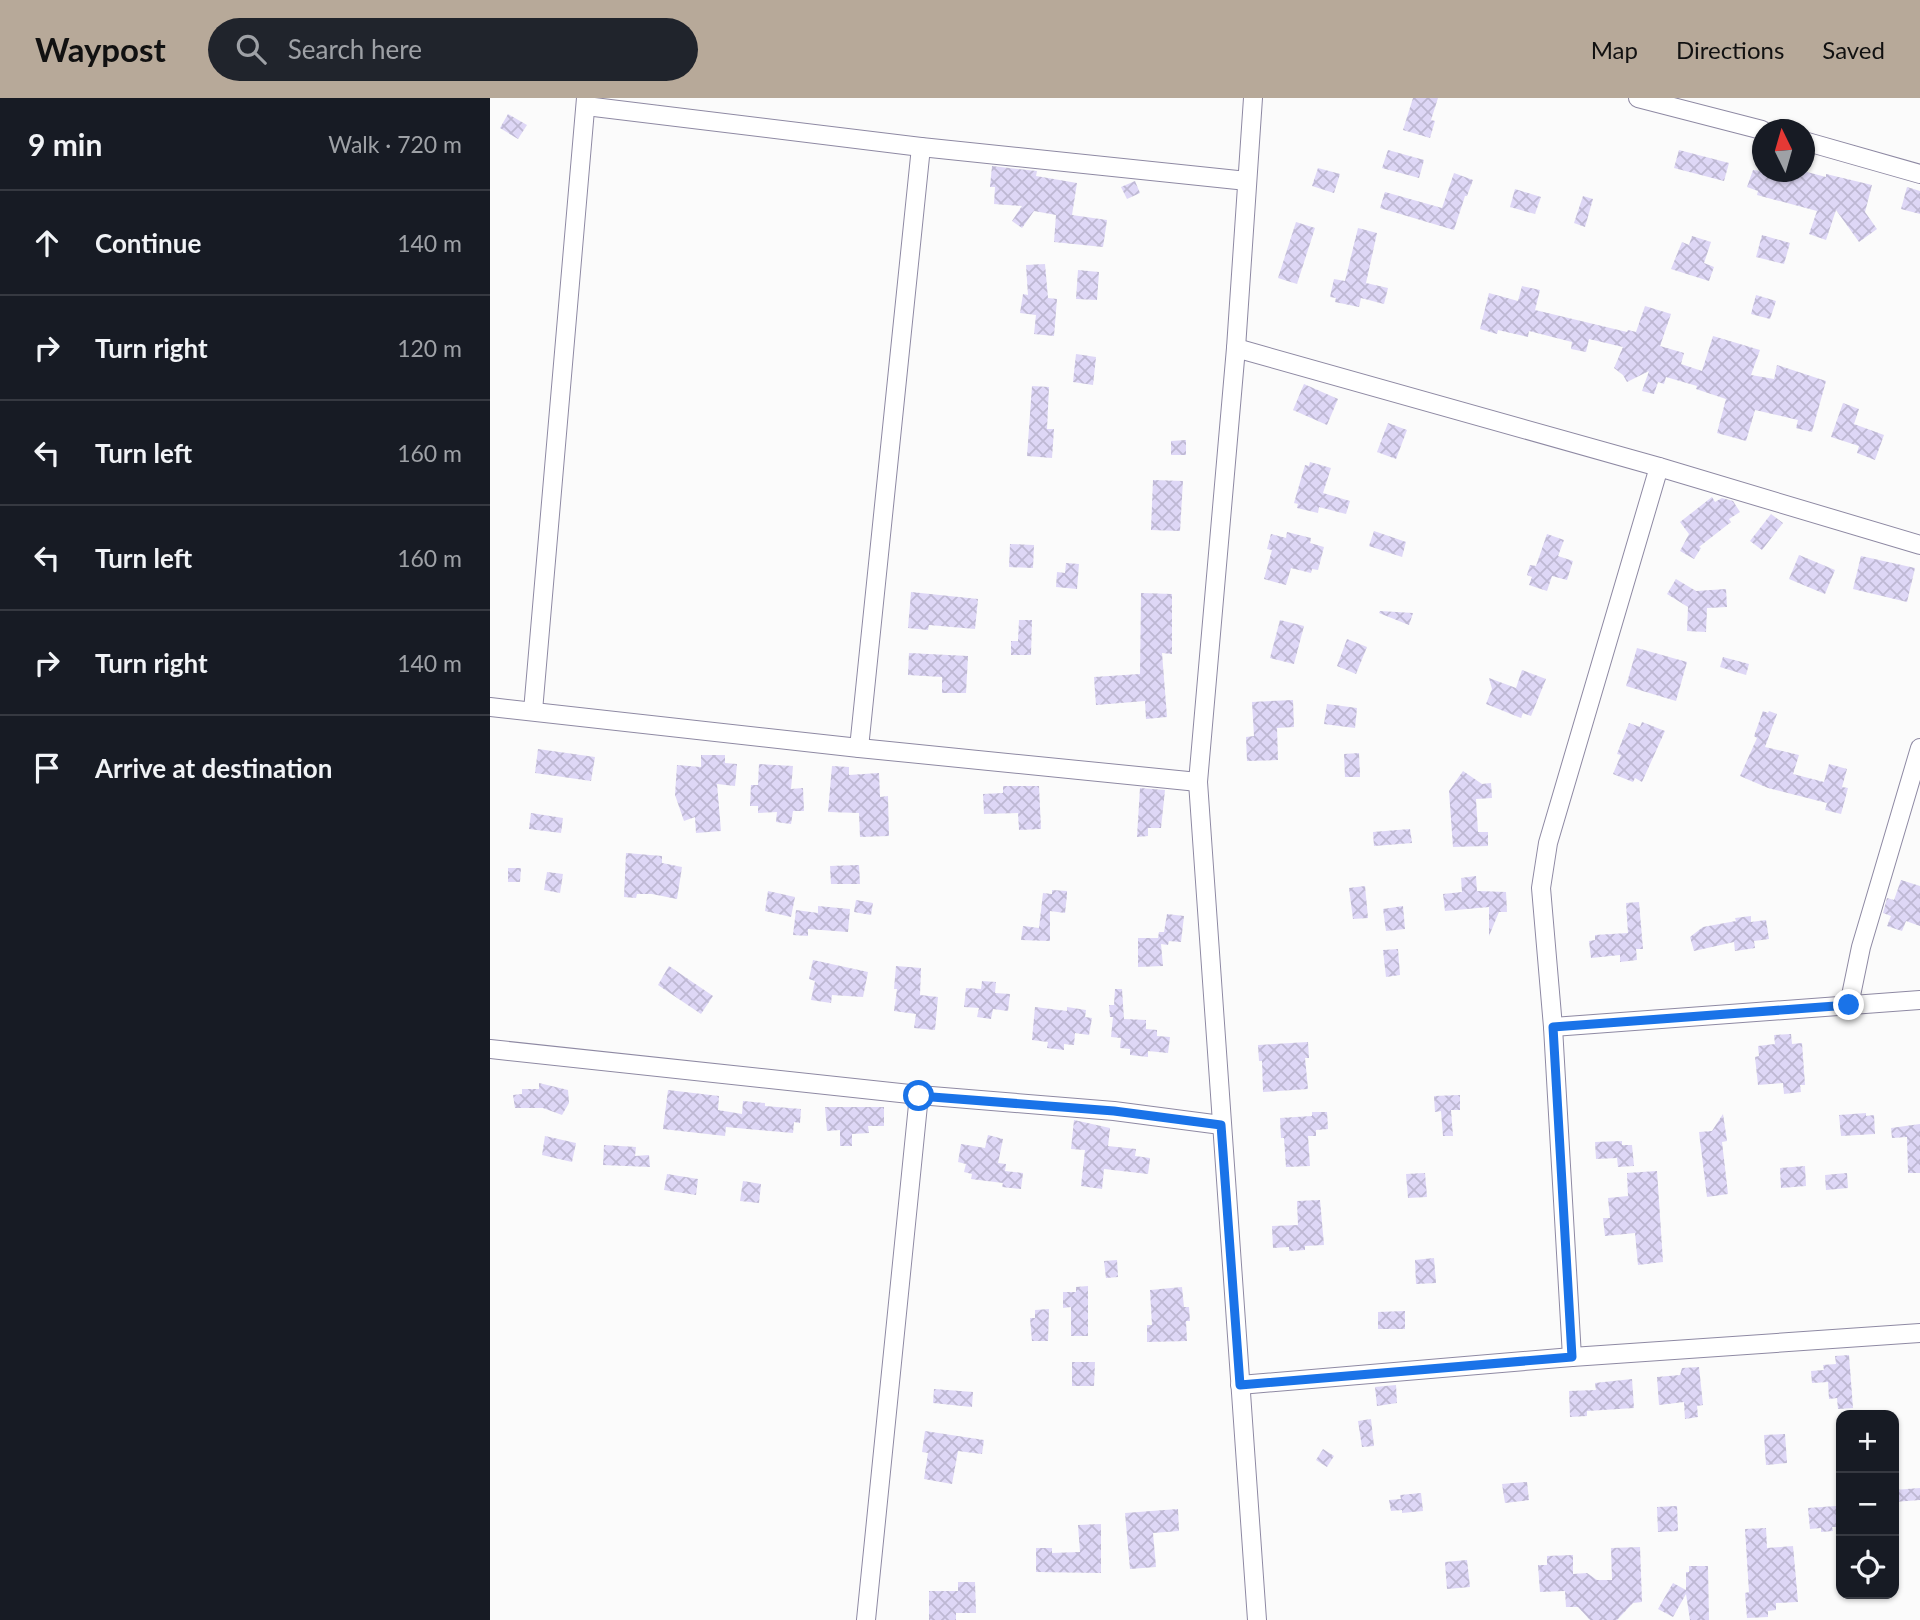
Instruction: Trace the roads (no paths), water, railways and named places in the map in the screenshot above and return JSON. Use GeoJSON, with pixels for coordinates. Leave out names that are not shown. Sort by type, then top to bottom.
{"type":"FeatureCollection","features":[{"type":"Feature","properties":{"kind":"street"},"geometry":{"type":"LineString","coordinates":[[1253,98],[1236,348],[1198,782],[1257,1620]]}},
{"type":"Feature","properties":{"kind":"street"},"geometry":{"type":"LineString","coordinates":[[1638,98],[1752,127]]}},
{"type":"Feature","properties":{"kind":"street"},"geometry":{"type":"LineString","coordinates":[[533,711],[586,102],[920,147],[1247,181]]}},
{"type":"Feature","properties":{"kind":"street"},"geometry":{"type":"LineString","coordinates":[[1815,144],[1920,174]]}},
{"type":"Feature","properties":{"kind":"street"},"geometry":{"type":"LineString","coordinates":[[859,748],[920,147]]}},
{"type":"Feature","properties":{"kind":"street"},"geometry":{"type":"LineString","coordinates":[[1236,348],[1659,467],[1920,545]]}},
{"type":"Feature","properties":{"kind":"street"},"geometry":{"type":"LineString","coordinates":[[1572,1357],[1553,1027],[1541,888],[1548,843],[1659,467]]}},
{"type":"Feature","properties":{"kind":"street"},"geometry":{"type":"LineString","coordinates":[[490,707],[1198,782]]}},
{"type":"Feature","properties":{"kind":"street"},"geometry":{"type":"LineString","coordinates":[[1849,1005],[1861,947],[1920,748]]}},
{"type":"Feature","properties":{"kind":"street"},"geometry":{"type":"LineString","coordinates":[[1553,1027],[1920,1000]]}},
{"type":"Feature","properties":{"kind":"street"},"geometry":{"type":"LineString","coordinates":[[490,1049],[919,1096],[1114,1111],[1221,1125]]}},
{"type":"Feature","properties":{"kind":"street"},"geometry":{"type":"LineString","coordinates":[[866,1620],[919,1096]]}},
{"type":"Feature","properties":{"kind":"street"},"geometry":{"type":"LineString","coordinates":[[1240,1385],[1572,1357],[1920,1333]]}}]}
